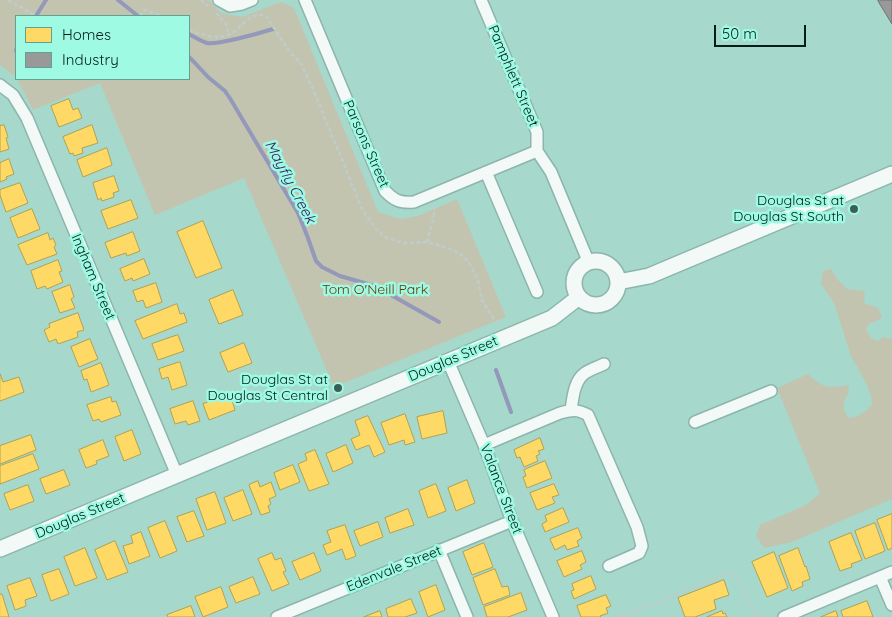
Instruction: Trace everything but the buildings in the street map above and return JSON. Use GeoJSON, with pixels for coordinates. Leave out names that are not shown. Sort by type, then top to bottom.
{"type":"FeatureCollection","features":[{"type":"Feature","properties":{"kind":"main road"},"geometry":{"type":"LineString","coordinates":[[618,282],[649,276],[892,174]]}},
{"type":"Feature","properties":{"kind":"main road"},"geometry":{"type":"LineString","coordinates":[[598,262],[608,265],[615,272],[618,287],[613,297],[604,304],[588,304],[579,297],[575,290],[575,278],[581,267],[588,263],[598,262]]}},
{"type":"Feature","properties":{"kind":"main road","name":"Douglas Street"},"geometry":{"type":"LineString","coordinates":[[0,549],[552,318],[579,297]]}},
{"type":"Feature","properties":{"kind":"street"},"geometry":{"type":"LineString","coordinates":[[219,0],[230,6],[252,0]]}},
{"type":"Feature","properties":{"kind":"street","name":"Parsons Street"},"geometry":{"type":"LineString","coordinates":[[305,0],[385,191],[392,198],[403,203],[414,202],[537,151]]}},
{"type":"Feature","properties":{"kind":"street","name":"Pamphlett Street"},"geometry":{"type":"LineString","coordinates":[[481,0],[537,132],[537,151],[551,172],[588,263]]}},
{"type":"Feature","properties":{"kind":"street","name":"Ingham Street"},"geometry":{"type":"LineString","coordinates":[[0,85],[13,95],[27,118],[177,475]]}},
{"type":"Feature","properties":{"kind":"street"},"geometry":{"type":"LineString","coordinates":[[486,172],[536,292]]}},
{"type":"Feature","properties":{"kind":"street","name":"Valance Street"},"geometry":{"type":"LineString","coordinates":[[448,362],[484,445],[512,521],[553,617]]}},
{"type":"Feature","properties":{"kind":"street"},"geometry":{"type":"LineString","coordinates":[[571,410],[573,394],[580,378],[586,372],[604,364]]}},
{"type":"Feature","properties":{"kind":"street"},"geometry":{"type":"LineString","coordinates":[[695,422],[771,391]]}},
{"type":"Feature","properties":{"kind":"street"},"geometry":{"type":"LineString","coordinates":[[484,445],[560,413],[580,410],[588,415],[637,527],[642,546],[639,553],[609,566]]}},
{"type":"Feature","properties":{"kind":"street","name":"Edenvale Street"},"geometry":{"type":"LineString","coordinates":[[277,617],[512,521]]}},
{"type":"Feature","properties":{"kind":"street"},"geometry":{"type":"LineString","coordinates":[[440,550],[467,617]]}},
{"type":"Feature","properties":{"kind":"street"},"geometry":{"type":"LineString","coordinates":[[784,617],[892,572]]}},
{"type":"Feature","properties":{"kind":"street"},"geometry":{"type":"LineString","coordinates":[[880,577],[892,605]]}},
{"type":"Feature","properties":{"kind":"path"},"geometry":{"type":"LineString","coordinates":[[8,0],[34,15]]}},
{"type":"Feature","properties":{"kind":"path"},"geometry":{"type":"LineString","coordinates":[[141,15],[144,10],[159,15]]}},
{"type":"Feature","properties":{"kind":"path"},"geometry":{"type":"LineString","coordinates":[[190,30],[207,36],[229,35],[226,24]]}},
{"type":"Feature","properties":{"kind":"path"},"geometry":{"type":"LineString","coordinates":[[427,242],[435,204],[440,192]]}},
{"type":"Feature","properties":{"kind":"path"},"geometry":{"type":"LineString","coordinates":[[620,617],[730,573],[736,575],[749,602],[760,617]]}},
{"type":"Feature","properties":{"kind":"green space","name":"Tom O'Neill Park"},"geometry":{"type":"Polygon","coordinates":[[[0,0],[209,0],[221,13],[242,17],[281,2],[294,8],[378,212],[400,219],[418,216],[457,199],[506,317],[334,387],[244,178],[155,215],[100,83],[33,110],[18,80],[190,80],[190,15],[15,15],[15,76],[0,65],[0,0]]]}},
{"type":"Feature","properties":{"kind":"green space"},"geometry":{"type":"Polygon","coordinates":[[[831,269],[847,289],[864,291],[864,303],[878,308],[882,317],[869,324],[866,330],[871,338],[878,341],[883,337],[892,339],[892,499],[792,542],[764,548],[756,536],[760,525],[806,505],[820,493],[777,388],[808,374],[822,385],[836,387],[849,385],[848,394],[844,401],[844,410],[849,418],[862,414],[872,405],[871,395],[866,383],[851,356],[834,303],[821,284],[823,271],[831,269]]]}},
{"type":"Feature","properties":{"kind":"waterway"},"geometry":{"type":"LineString","coordinates":[[37,15],[46,0]]}},
{"type":"Feature","properties":{"kind":"waterway","name":"Mayfly Creek"},"geometry":{"type":"LineString","coordinates":[[118,0],[137,15]]}},
{"type":"Feature","properties":{"kind":"waterway"},"geometry":{"type":"LineString","coordinates":[[190,34],[207,43],[212,43],[273,29]]}},
{"type":"Feature","properties":{"kind":"waterway","name":"Mayfly Creek"},"geometry":{"type":"LineString","coordinates":[[190,58],[225,91],[231,100],[298,213],[316,261],[322,267],[340,276],[375,286],[439,322]]}},
{"type":"Feature","properties":{"kind":"waterway"},"geometry":{"type":"LineString","coordinates":[[496,370],[511,412]]}},
{"type":"Feature","properties":{"kind":"place","name":"Douglas St at Douglas St South"},"geometry":{"type":"Point","coordinates":[854,209]}},
{"type":"Feature","properties":{"kind":"place","name":"Douglas St at Douglas St Central"},"geometry":{"type":"Point","coordinates":[338,388]}}]}
